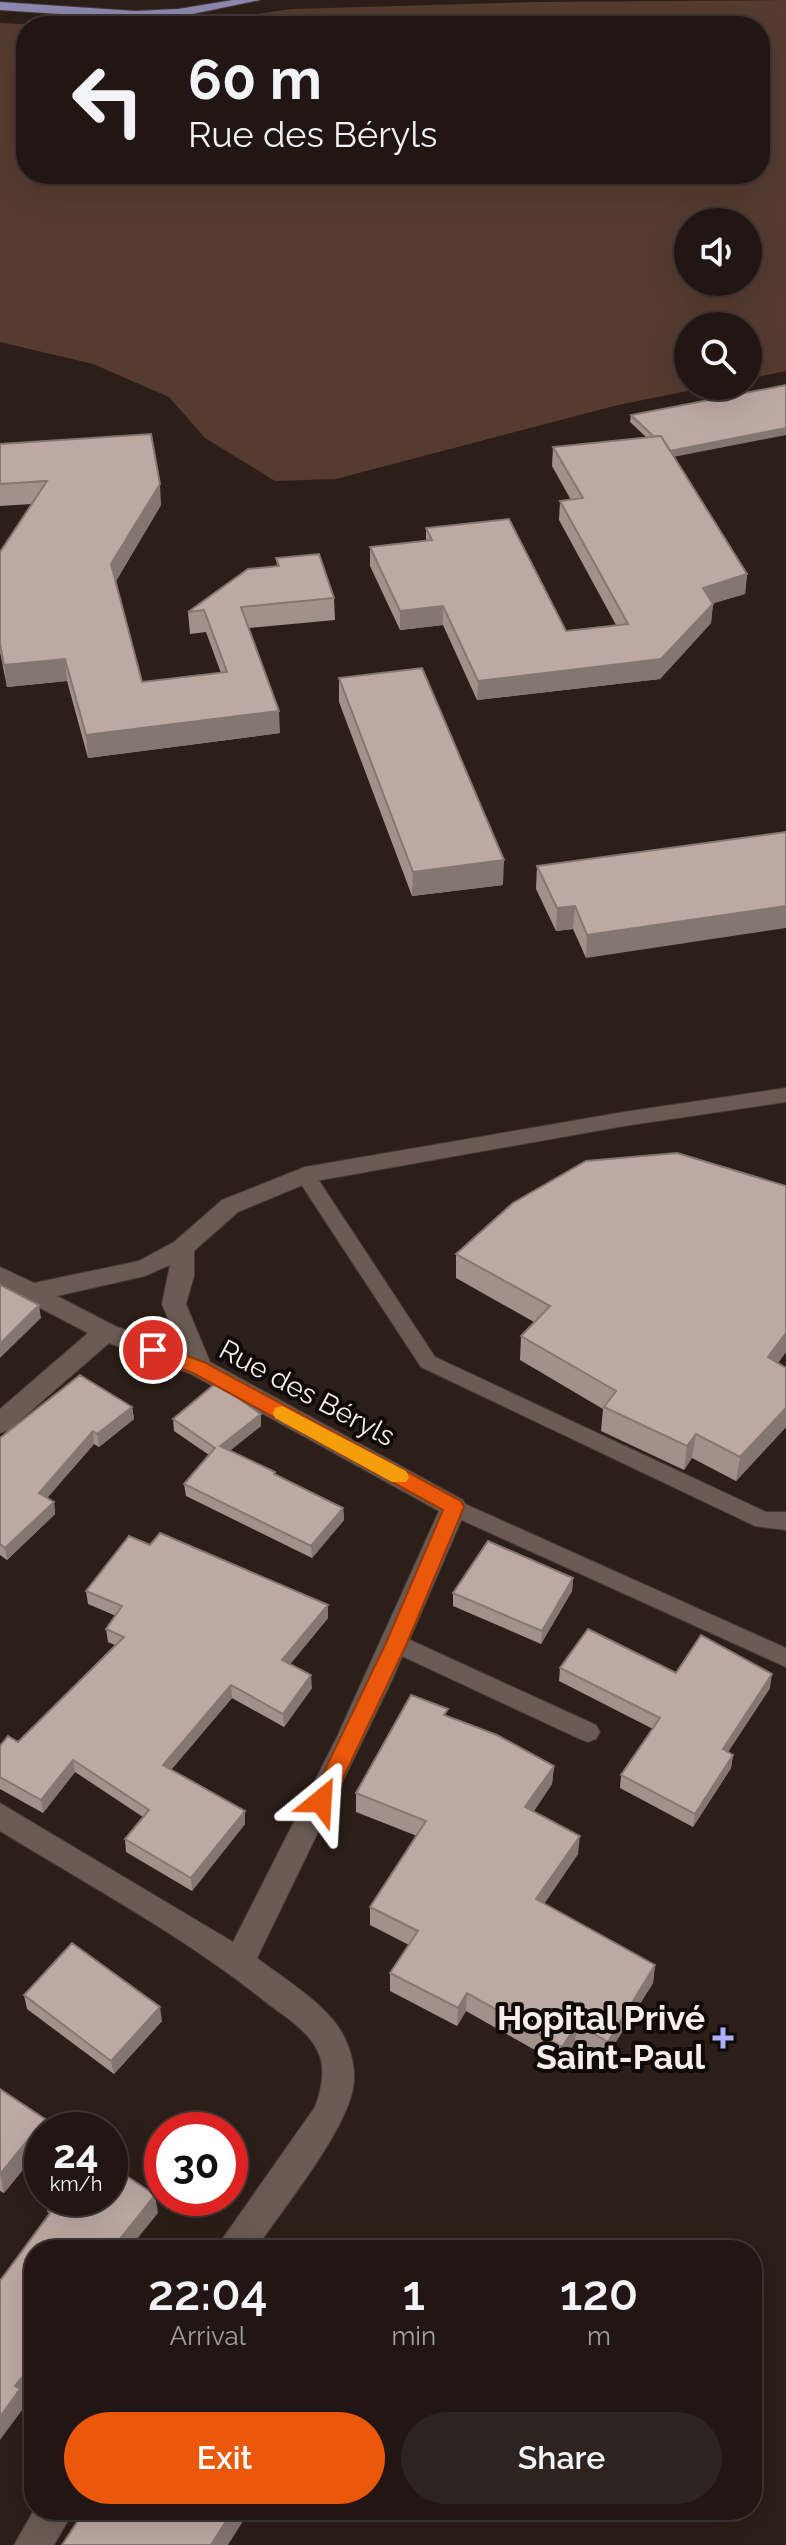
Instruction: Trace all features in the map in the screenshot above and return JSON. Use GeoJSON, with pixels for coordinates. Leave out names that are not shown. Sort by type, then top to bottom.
{"type":"FeatureCollection","features":[{"type":"Feature","properties":{"kind":"main road"},"geometry":{"type":"LineString","coordinates":[[0,5],[22,0]]}},
{"type":"Feature","properties":{"kind":"main road"},"geometry":{"type":"LineString","coordinates":[[106,0],[169,3],[188,0]]}},
{"type":"Feature","properties":{"kind":"main road"},"geometry":{"type":"LineString","coordinates":[[0,5],[135,15],[178,13],[254,0]]}},
{"type":"Feature","properties":{"kind":"street"},"geometry":{"type":"LineString","coordinates":[[34,1292],[145,1268],[182,1248],[230,1206],[305,1175],[608,1122],[786,1095]]}},
{"type":"Feature","properties":{"kind":"street"},"geometry":{"type":"LineString","coordinates":[[182,1248],[182,1276],[174,1304],[200,1368]]}},
{"type":"Feature","properties":{"kind":"street","name":"Rue des Béryls"},"geometry":{"type":"LineString","coordinates":[[0,1276],[106,1332],[200,1368],[454,1507]]}},
{"type":"Feature","properties":{"kind":"street"},"geometry":{"type":"LineString","coordinates":[[0,1423],[106,1332]]}},
{"type":"Feature","properties":{"kind":"street"},"geometry":{"type":"LineString","coordinates":[[239,1962],[335,1774],[397,1643],[454,1507]]}},
{"type":"Feature","properties":{"kind":"street"},"geometry":{"type":"LineString","coordinates":[[0,1816],[239,1962],[315,2022],[328,2038],[337,2060],[338,2087],[328,2115],[242,2240]]}},
{"type":"Feature","properties":{"kind":"street"},"geometry":{"type":"LineString","coordinates":[[32,2545],[49,2520]]}},
{"type":"Feature","properties":{"kind":"lane"},"geometry":{"type":"LineString","coordinates":[[305,1175],[428,1362],[763,1520],[786,1521]]}},
{"type":"Feature","properties":{"kind":"lane"},"geometry":{"type":"LineString","coordinates":[[454,1507],[786,1658]]}},
{"type":"Feature","properties":{"kind":"lane"},"geometry":{"type":"LineString","coordinates":[[397,1643],[588,1732]]}},
{"type":"Feature","properties":{"kind":"shaded area"},"geometry":{"type":"Polygon","coordinates":[[[786,0],[786,371],[762,376],[762,312],[674,312],[674,394],[618,405],[336,479],[275,481],[205,438],[169,397],[93,364],[0,342],[0,23],[16,24],[16,184],[770,184],[770,16],[245,16],[291,9],[536,2],[786,0]]]}},
{"type":"Feature","properties":{"kind":"building"},"geometry":{"type":"Polygon","coordinates":[[[786,385],[786,428],[670,451],[661,436],[653,436],[631,415],[708,400],[762,400],[762,390],[786,385]]]}},
{"type":"Feature","properties":{"kind":"building"},"geometry":{"type":"Polygon","coordinates":[[[151,434],[160,484],[111,564],[142,682],[227,672],[204,610],[188,612],[248,569],[279,566],[276,558],[319,554],[334,598],[241,607],[279,711],[86,735],[65,659],[4,665],[0,644],[0,552],[47,481],[0,484],[0,444],[151,434]]]}},
{"type":"Feature","properties":{"kind":"building"},"geometry":{"type":"Polygon","coordinates":[[[661,436],[747,574],[703,588],[713,604],[661,659],[478,681],[443,606],[400,611],[370,547],[432,540],[426,528],[509,519],[566,631],[628,624],[560,501],[583,498],[553,447],[661,436]]]}},
{"type":"Feature","properties":{"kind":"building"},"geometry":{"type":"Polygon","coordinates":[[[422,668],[504,860],[413,872],[339,678],[422,668]]]}},
{"type":"Feature","properties":{"kind":"building"},"geometry":{"type":"Polygon","coordinates":[[[786,832],[786,906],[587,935],[575,906],[557,908],[537,866],[786,832]]]}},
{"type":"Feature","properties":{"kind":"building"},"geometry":{"type":"Polygon","coordinates":[[[677,1153],[786,1186],[786,1333],[768,1357],[786,1368],[786,1408],[740,1457],[696,1434],[687,1446],[604,1407],[616,1391],[521,1336],[550,1306],[456,1254],[513,1203],[586,1161],[677,1153]]]}},
{"type":"Feature","properties":{"kind":"building"},"geometry":{"type":"Polygon","coordinates":[[[0,1285],[39,1305],[0,1344],[0,1285]]]}},
{"type":"Feature","properties":{"kind":"building"},"geometry":{"type":"Polygon","coordinates":[[[80,1375],[132,1407],[97,1434],[93,1431],[39,1493],[54,1502],[5,1548],[0,1544],[0,1438],[80,1375]]]}},
{"type":"Feature","properties":{"kind":"building"},"geometry":{"type":"Polygon","coordinates":[[[216,1383],[261,1414],[220,1446],[343,1508],[311,1546],[184,1484],[215,1448],[173,1419],[216,1383]]]}},
{"type":"Feature","properties":{"kind":"building"},"geometry":{"type":"Polygon","coordinates":[[[160,1533],[328,1605],[282,1660],[311,1675],[283,1714],[231,1685],[163,1765],[245,1811],[191,1878],[125,1839],[149,1810],[73,1760],[41,1800],[0,1777],[0,1746],[8,1736],[18,1742],[124,1637],[106,1629],[122,1606],[86,1591],[129,1536],[150,1545],[160,1533]]]}},
{"type":"Feature","properties":{"kind":"building"},"geometry":{"type":"Polygon","coordinates":[[[488,1541],[573,1578],[542,1631],[453,1593],[488,1541]]]}},
{"type":"Feature","properties":{"kind":"building"},"geometry":{"type":"Polygon","coordinates":[[[588,1629],[676,1673],[701,1635],[772,1674],[723,1749],[733,1755],[695,1814],[621,1775],[660,1718],[560,1668],[588,1629]]]}},
{"type":"Feature","properties":{"kind":"building"},"geometry":{"type":"Polygon","coordinates":[[[411,1695],[448,1709],[444,1715],[497,1735],[554,1766],[525,1807],[580,1836],[536,1899],[655,1965],[608,2042],[577,2024],[562,2047],[467,1993],[458,2008],[390,1973],[418,1931],[370,1907],[426,1821],[356,1793],[411,1695]]]}},
{"type":"Feature","properties":{"kind":"building"},"geometry":{"type":"Polygon","coordinates":[[[72,1943],[160,2007],[111,2061],[24,1995],[72,1943]]]}},
{"type":"Feature","properties":{"kind":"building"},"geometry":{"type":"Polygon","coordinates":[[[0,2089],[34,2112],[24,2112],[24,2145],[0,2174],[0,2089]]]}},
{"type":"Feature","properties":{"kind":"building"},"geometry":{"type":"Polygon","coordinates":[[[128,2177],[144,2188],[144,2209],[119,2240],[30,2240],[48,2216],[128,2216],[128,2177]]]}},
{"type":"Feature","properties":{"kind":"building"},"geometry":{"type":"Polygon","coordinates":[[[24,2248],[24,2375],[15,2386],[20,2389],[0,2417],[0,2281],[24,2248]]]}},
{"type":"Feature","properties":{"kind":"building"},"geometry":{"type":"Polygon","coordinates":[[[78,2520],[227,2520],[211,2545],[62,2545],[78,2520]]]}},
{"type":"Feature","properties":{"kind":"slow traffic"},"geometry":{"type":"LineString","coordinates":[[282,1413],[399,1477]]}},
{"type":"Feature","properties":{"kind":"place","name":"Hopital Privé Saint-Paul"},"geometry":{"type":"Point","coordinates":[723,2038]}},
{"type":"Feature","properties":{"kind":"route"},"geometry":{"type":"LineString","coordinates":[[153,1350],[200,1368],[454,1507],[397,1643],[321,1801]]}}]}
